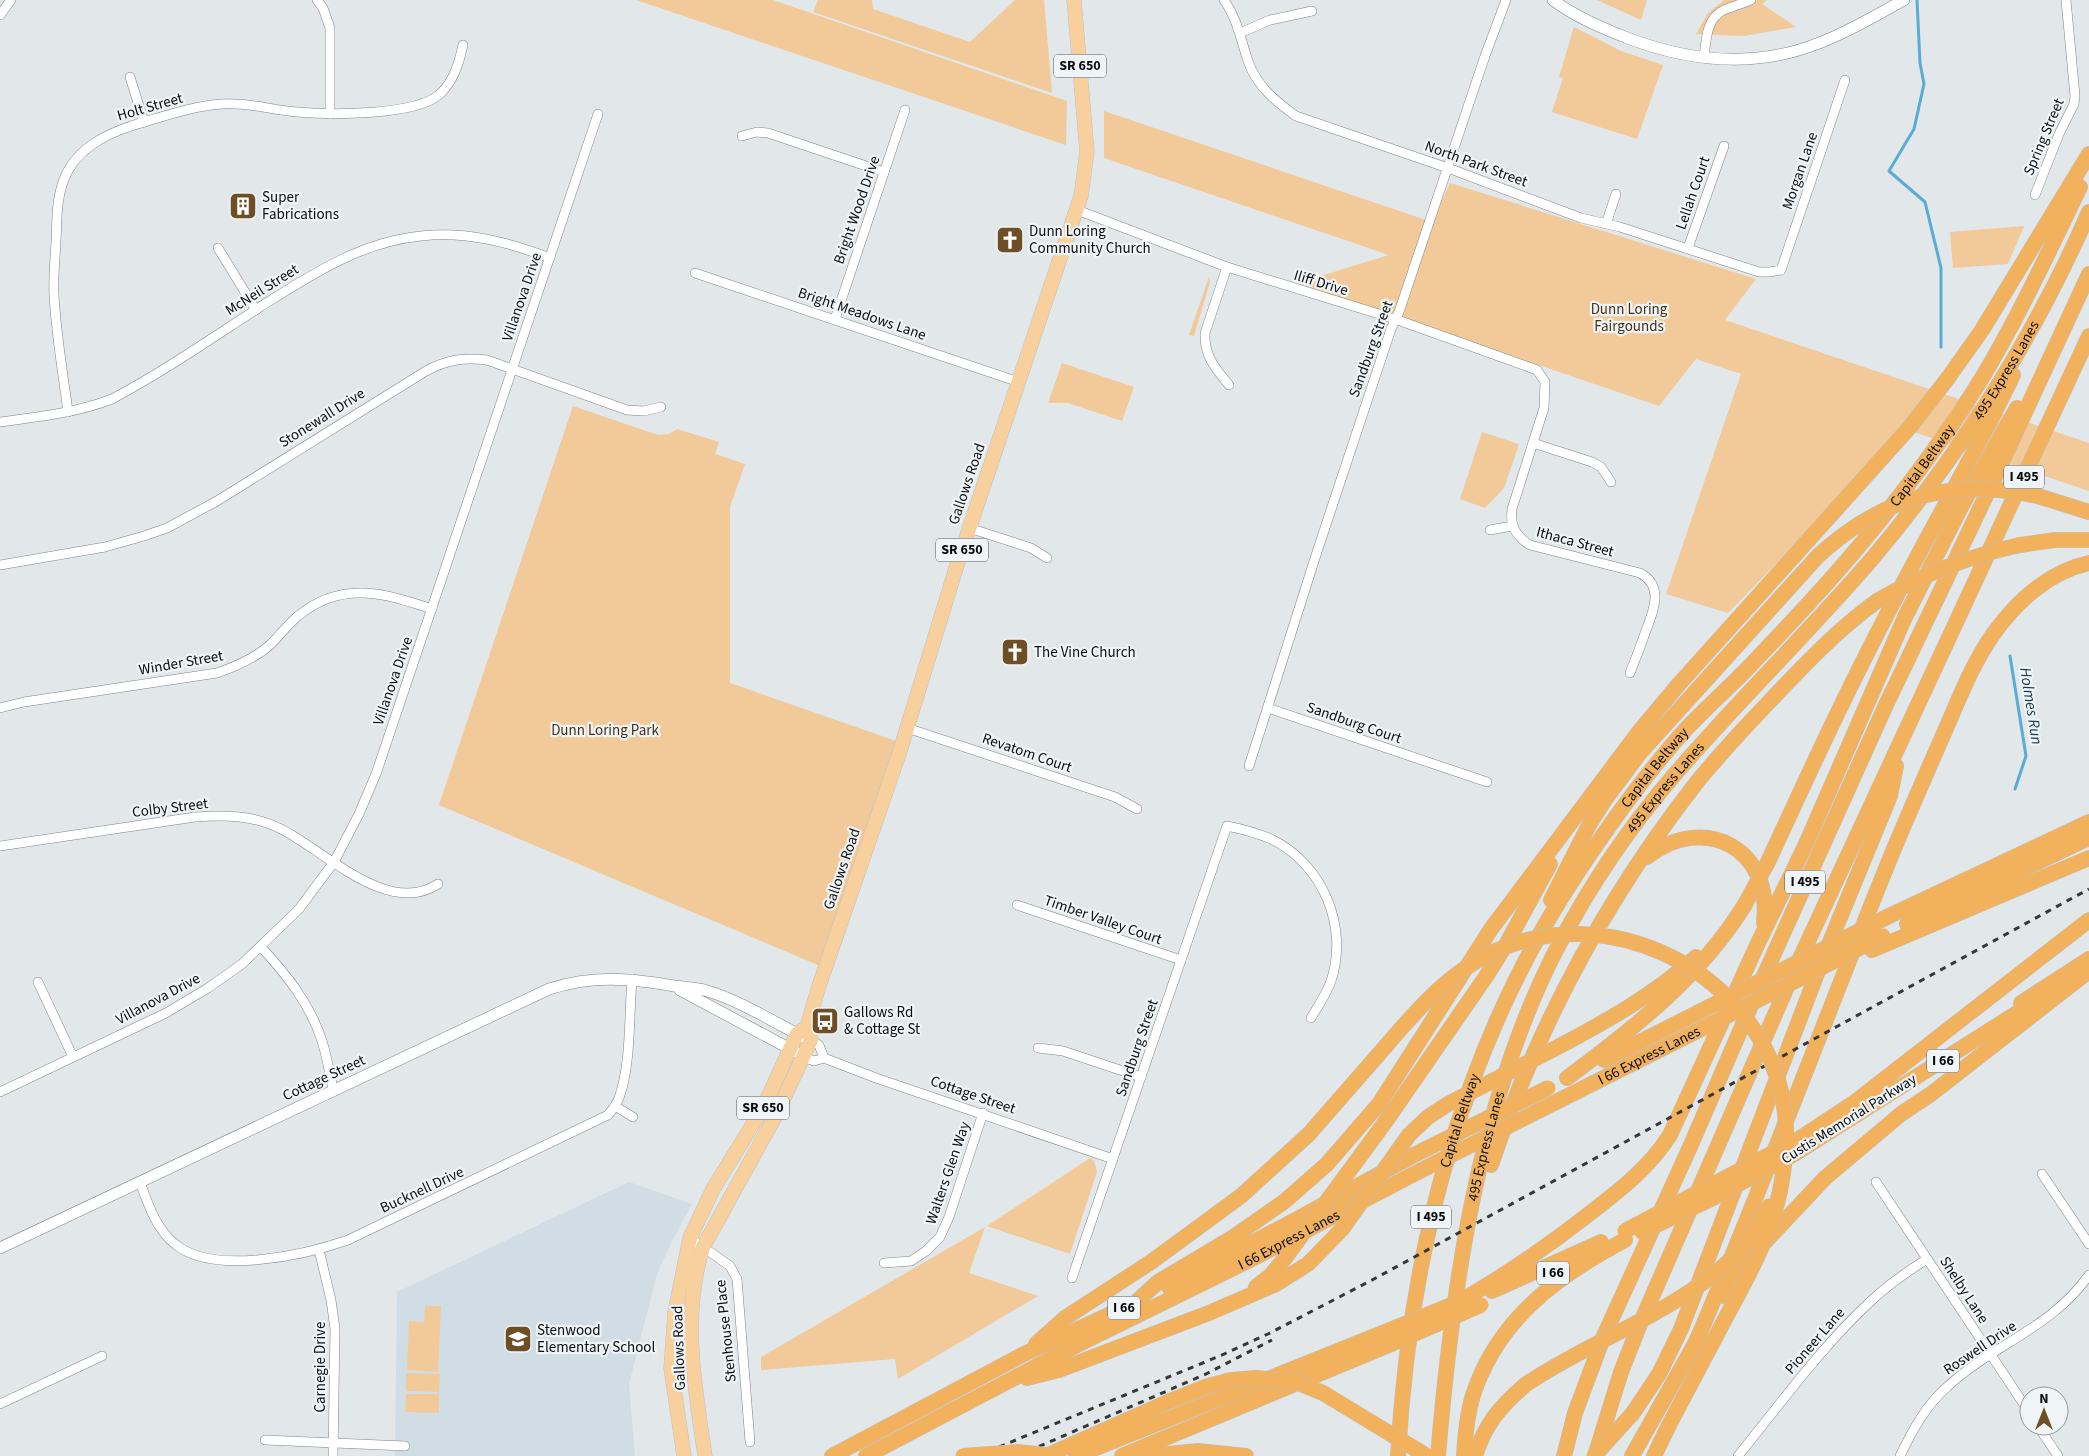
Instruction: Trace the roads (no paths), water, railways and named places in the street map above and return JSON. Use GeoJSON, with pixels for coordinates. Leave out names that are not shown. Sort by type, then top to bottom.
{"type":"FeatureCollection","features":[{"type":"Feature","properties":{"kind":"highway"},"geometry":{"type":"LineString","coordinates":[[1134,1304],[1158,1282],[1232,1238],[1285,1201],[1327,1164],[1379,1104],[1491,929],[1638,732],[1910,426],[1982,330],[2089,154]]}},
{"type":"Feature","properties":{"kind":"highway","name":"Capital Beltway"},"geometry":{"type":"LineString","coordinates":[[1398,1456],[1406,1359],[1420,1269],[1430,1221],[1460,1115],[1485,1049],[1511,989],[1547,922],[1576,875],[1657,763],[1685,731],[1743,673],[1863,542],[1951,426],[2019,311],[2089,167]]}},
{"type":"Feature","properties":{"kind":"highway","name":"495 Express Lanes"},"geometry":{"type":"LineString","coordinates":[[1438,1456],[1452,1320],[1465,1245],[1486,1148],[1499,1095],[1516,1046],[1555,952],[1588,896],[1630,832],[1674,776],[1870,561],[1953,454],[2006,371],[2056,283],[2089,212]]}},
{"type":"Feature","properties":{"kind":"highway","name":"495 Express Lanes"},"geometry":{"type":"LineString","coordinates":[[1564,1456],[1575,1413],[1603,1338],[1694,1138],[1814,862],[2089,274]]}},
{"type":"Feature","properties":{"kind":"highway"},"geometry":{"type":"LineString","coordinates":[[1567,1078],[1625,1036],[1673,993],[1722,939],[1742,909],[1768,862],[1823,743],[1893,602],[1988,429],[2056,283]]}},
{"type":"Feature","properties":{"kind":"highway"},"geometry":{"type":"LineString","coordinates":[[1076,1456],[1264,1379],[1390,1337],[1459,1302],[1483,1296],[1630,1183],[1658,1154],[1674,1126],[1806,844],[1905,617],[1961,508],[2069,317]]}},
{"type":"Feature","properties":{"kind":"highway","name":"I 495"},"geometry":{"type":"LineString","coordinates":[[1594,1456],[1638,1329],[1786,988],[2089,336]]}},
{"type":"Feature","properties":{"kind":"highway"},"geometry":{"type":"LineString","coordinates":[[1511,989],[1561,878],[1589,825],[1604,802],[1639,754],[1818,556],[1837,539],[1865,520],[1895,504],[1942,490],[1982,488],[2022,492],[2089,512]]}},
{"type":"Feature","properties":{"kind":"highway"},"geometry":{"type":"LineString","coordinates":[[1465,1245],[1501,1135],[1548,1022],[1583,954],[1633,872],[1667,821],[1728,745],[1826,642],[1877,601],[1912,582],[1956,562],[1986,552],[2056,540],[2089,540]]}},
{"type":"Feature","properties":{"kind":"highway"},"geometry":{"type":"LineString","coordinates":[[1696,1342],[1721,1284],[1891,856],[1968,677],[1993,634],[2026,596],[2064,571],[2089,564]]}},
{"type":"Feature","properties":{"kind":"highway"},"geometry":{"type":"LineString","coordinates":[[1594,1456],[1634,1413],[1652,1388],[1681,1329],[1818,970],[1890,796],[1903,738]]}},
{"type":"Feature","properties":{"kind":"highway"},"geometry":{"type":"LineString","coordinates":[[1209,1313],[1257,1286],[1271,1275],[1285,1258],[1386,1121],[1507,943],[1580,811]]}},
{"type":"Feature","properties":{"kind":"highway","name":"I 66"},"geometry":{"type":"LineString","coordinates":[[832,1456],[1024,1354],[1134,1304],[1301,1217],[1414,1155],[1889,916],[2089,822]]}},
{"type":"Feature","properties":{"kind":"highway"},"geometry":{"type":"LineString","coordinates":[[1633,872],[1648,856],[1673,842],[1702,837],[1727,844],[1750,860],[1762,883],[1766,908],[1759,941]]}},
{"type":"Feature","properties":{"kind":"highway"},"geometry":{"type":"LineString","coordinates":[[1711,1024],[1883,936],[2089,838]]}},
{"type":"Feature","properties":{"kind":"highway"},"geometry":{"type":"LineString","coordinates":[[1711,1024],[1872,950],[2089,858]]}},
{"type":"Feature","properties":{"kind":"highway"},"geometry":{"type":"LineString","coordinates":[[1006,1383],[1059,1370],[1209,1313],[1264,1289],[1299,1271],[1320,1253],[1342,1229],[1409,1135],[1428,1116],[1627,1009],[1665,984],[1713,942],[1742,909]]}},
{"type":"Feature","properties":{"kind":"highway"},"geometry":{"type":"LineString","coordinates":[[1475,1456],[1481,1439],[1493,1417],[1525,1385],[1565,1360],[1688,1292],[1715,1274],[1736,1256],[1755,1232],[1769,1208],[1793,1150],[2089,920]]}},
{"type":"Feature","properties":{"kind":"highway"},"geometry":{"type":"LineString","coordinates":[[1024,1354],[1065,1318],[1151,1262],[1241,1196],[1309,1134],[1418,1009],[1441,986],[1472,963],[1506,946],[1540,937],[1570,934],[1600,936],[1641,945],[1671,957],[1707,979],[1728,997],[1752,1026],[1768,1055],[1782,1097],[1786,1128],[1793,1150],[1777,1209],[1756,1262],[1654,1456]]}},
{"type":"Feature","properties":{"kind":"highway"},"geometry":{"type":"LineString","coordinates":[[1855,1102],[1894,1082],[2089,959]]}},
{"type":"Feature","properties":{"kind":"highway","name":"Custis Memorial Parkway"},"geometry":{"type":"LineString","coordinates":[[1625,1236],[1713,1198],[2089,967]]}},
{"type":"Feature","properties":{"kind":"highway"},"geometry":{"type":"LineString","coordinates":[[1632,1456],[1717,1305],[1748,1260],[1825,1178],[1901,1114],[1931,1094],[2089,971]]}},
{"type":"Feature","properties":{"kind":"highway","name":"I 66 Express Lanes"},"geometry":{"type":"LineString","coordinates":[[866,1456],[1079,1344],[1254,1258],[1412,1175],[1711,1024]]}},
{"type":"Feature","properties":{"kind":"highway"},"geometry":{"type":"LineString","coordinates":[[1464,1456],[1466,1427],[1473,1396],[1484,1366],[1522,1311],[1571,1271],[1625,1236]]}},
{"type":"Feature","properties":{"kind":"highway","name":"I 66"},"geometry":{"type":"LineString","coordinates":[[1122,1456],[1483,1296],[1625,1236]]}},
{"type":"Feature","properties":{"kind":"highway"},"geometry":{"type":"LineString","coordinates":[[1046,1456],[1208,1386],[1231,1380],[1256,1378],[1296,1382],[1324,1393],[1427,1456]]}},
{"type":"Feature","properties":{"kind":"highway"},"geometry":{"type":"LineString","coordinates":[[1589,1456],[1609,1442]]}},
{"type":"Feature","properties":{"kind":"highway"},"geometry":{"type":"LineString","coordinates":[[1146,1456],[1198,1451],[1246,1456]]}},
{"type":"Feature","properties":{"kind":"highway"},"geometry":{"type":"LineString","coordinates":[[963,1456],[1018,1452],[1055,1456]]}},
{"type":"Feature","properties":{"kind":"main road","name":"Gallows Road"},"geometry":{"type":"LineString","coordinates":[[706,1456],[693,1372],[691,1330],[695,1281],[703,1247],[767,1131],[804,1057],[805,1034],[825,968],[907,728],[969,528],[1077,210],[1086,170],[1087,152],[1074,0]]}},
{"type":"Feature","properties":{"kind":"main road","name":"Gallows Road"},"geometry":{"type":"LineString","coordinates":[[684,1456],[671,1368],[675,1312],[690,1238],[714,1189],[763,1108],[791,1049],[805,1034]]}},
{"type":"Feature","properties":{"kind":"street"},"geometry":{"type":"LineString","coordinates":[[0,14],[11,0]]}},
{"type":"Feature","properties":{"kind":"street"},"geometry":{"type":"LineString","coordinates":[[317,0],[323,8],[330,28],[330,114]]}},
{"type":"Feature","properties":{"kind":"street","name":"North Park Street"},"geometry":{"type":"LineString","coordinates":[[1224,0],[1240,33],[1249,63],[1258,81],[1277,103],[1296,116],[1448,168],[1581,218],[1688,248],[1759,272],[1781,270]]}},
{"type":"Feature","properties":{"kind":"street","name":"Sandburg Street"},"geometry":{"type":"LineString","coordinates":[[1268,708],[1316,555],[1395,319],[1506,0]]}},
{"type":"Feature","properties":{"kind":"street"},"geometry":{"type":"LineString","coordinates":[[1553,0],[1571,12],[1620,35],[1650,46],[1704,58],[1749,60],[1795,51],[1838,35],[1904,0]]}},
{"type":"Feature","properties":{"kind":"street"},"geometry":{"type":"LineString","coordinates":[[1704,58],[1708,32],[1715,16],[1722,11],[1751,0]]}},
{"type":"Feature","properties":{"kind":"street","name":"Spring Street"},"geometry":{"type":"LineString","coordinates":[[2035,195],[2076,96],[2066,0]]}},
{"type":"Feature","properties":{"kind":"street"},"geometry":{"type":"LineString","coordinates":[[1240,33],[1270,20],[1312,11]]}},
{"type":"Feature","properties":{"kind":"street","name":"Holt Street"},"geometry":{"type":"LineString","coordinates":[[68,412],[57,335],[54,295],[58,201],[68,172],[88,148],[105,136],[144,122],[197,108],[222,104],[330,114],[377,112],[406,108],[429,101],[440,94],[450,82],[458,64],[463,45]]}},
{"type":"Feature","properties":{"kind":"street"},"geometry":{"type":"LineString","coordinates":[[130,78],[144,122]]}},
{"type":"Feature","properties":{"kind":"street","name":"Morgan Lane"},"geometry":{"type":"LineString","coordinates":[[1781,270],[1845,80]]}},
{"type":"Feature","properties":{"kind":"street","name":"Bright Wood Drive"},"geometry":{"type":"LineString","coordinates":[[834,319],[904,110]]}},
{"type":"Feature","properties":{"kind":"street","name":"Villanova Drive"},"geometry":{"type":"LineString","coordinates":[[0,1092],[192,999],[242,964],[261,947],[298,908],[334,862],[359,814],[376,774],[598,114]]}},
{"type":"Feature","properties":{"kind":"street"},"geometry":{"type":"LineString","coordinates":[[742,136],[757,132],[768,133],[884,172]]}},
{"type":"Feature","properties":{"kind":"street","name":"Lellah Court"},"geometry":{"type":"LineString","coordinates":[[1688,248],[1724,146]]}},
{"type":"Feature","properties":{"kind":"street"},"geometry":{"type":"LineString","coordinates":[[1606,224],[1616,194]]}},
{"type":"Feature","properties":{"kind":"street","name":"Iliff Drive"},"geometry":{"type":"LineString","coordinates":[[1077,210],[1227,267],[1395,319],[1531,366],[1542,375],[1546,389],[1544,408],[1533,442]]}},
{"type":"Feature","properties":{"kind":"street","name":"McNeil Street"},"geometry":{"type":"LineString","coordinates":[[0,422],[95,406],[125,392],[342,258],[386,242],[413,237],[460,235],[496,240],[550,258]]}},
{"type":"Feature","properties":{"kind":"street"},"geometry":{"type":"LineString","coordinates":[[218,248],[256,310]]}},
{"type":"Feature","properties":{"kind":"street"},"geometry":{"type":"LineString","coordinates":[[1227,267],[1205,333],[1205,343],[1211,363],[1229,385]]}},
{"type":"Feature","properties":{"kind":"street","name":"Bright Meadows Lane"},"geometry":{"type":"LineString","coordinates":[[695,273],[1019,382]]}},
{"type":"Feature","properties":{"kind":"street","name":"Stonewall Drive"},"geometry":{"type":"LineString","coordinates":[[0,565],[105,547],[167,528],[216,501],[255,475],[439,364],[454,359],[472,358],[487,360],[627,410],[644,411],[661,407]]}},
{"type":"Feature","properties":{"kind":"street"},"geometry":{"type":"LineString","coordinates":[[1490,530],[1512,526],[1512,509],[1533,442],[1592,462],[1601,467],[1611,482]]}},
{"type":"Feature","properties":{"kind":"street","name":"Ithaca Street"},"geometry":{"type":"LineString","coordinates":[[1512,526],[1516,534],[1530,545],[1640,573],[1651,581],[1655,589],[1655,605],[1630,673]]}},
{"type":"Feature","properties":{"kind":"street"},"geometry":{"type":"LineString","coordinates":[[969,528],[1031,548],[1047,558]]}},
{"type":"Feature","properties":{"kind":"street","name":"Winder Street"},"geometry":{"type":"LineString","coordinates":[[0,708],[24,702],[217,673],[255,656],[270,645],[298,616],[315,605],[343,594],[364,592],[387,595],[432,609]]}},
{"type":"Feature","properties":{"kind":"street"},"geometry":{"type":"LineString","coordinates":[[1250,766],[1268,708]]}},
{"type":"Feature","properties":{"kind":"street","name":"Sandburg Court"},"geometry":{"type":"LineString","coordinates":[[1268,708],[1488,782]]}},
{"type":"Feature","properties":{"kind":"street","name":"Revatom Court"},"geometry":{"type":"LineString","coordinates":[[907,728],[1115,797],[1137,809]]}},
{"type":"Feature","properties":{"kind":"street","name":"Colby Street"},"geometry":{"type":"LineString","coordinates":[[0,846],[195,817],[224,815],[251,818],[281,829],[370,883],[400,893],[420,893],[438,884]]}},
{"type":"Feature","properties":{"kind":"street","name":"Sandburg Street"},"geometry":{"type":"LineString","coordinates":[[1072,1278],[1227,826],[1254,833],[1286,848],[1310,870],[1328,899],[1336,933],[1335,966],[1325,996],[1311,1018]]}},
{"type":"Feature","properties":{"kind":"street","name":"Timber Valley Court"},"geometry":{"type":"LineString","coordinates":[[1017,905],[1181,960]]}},
{"type":"Feature","properties":{"kind":"street"},"geometry":{"type":"LineString","coordinates":[[261,947],[297,990],[315,1021],[322,1041],[333,1090]]}},
{"type":"Feature","properties":{"kind":"street","name":"Cottage Street"},"geometry":{"type":"LineString","coordinates":[[0,1248],[549,989],[590,979],[632,979],[705,990],[805,1034],[819,1045],[824,1058]]}},
{"type":"Feature","properties":{"kind":"street"},"geometry":{"type":"LineString","coordinates":[[632,979],[625,1076],[620,1096],[615,1106],[633,1116]]}},
{"type":"Feature","properties":{"kind":"street"},"geometry":{"type":"LineString","coordinates":[[38,982],[73,1057]]}},
{"type":"Feature","properties":{"kind":"street","name":"Cottage Street"},"geometry":{"type":"LineString","coordinates":[[672,985],[814,1061],[824,1058],[876,1078],[1113,1159]]}},
{"type":"Feature","properties":{"kind":"street"},"geometry":{"type":"LineString","coordinates":[[1038,1048],[1062,1052],[1141,1077]]}},
{"type":"Feature","properties":{"kind":"street","name":"Bucknell Drive"},"geometry":{"type":"LineString","coordinates":[[140,1182],[152,1213],[163,1232],[174,1244],[194,1256],[226,1262],[290,1256],[319,1250],[348,1240],[600,1120],[615,1106]]}},
{"type":"Feature","properties":{"kind":"street","name":"Walters Glen Way"},"geometry":{"type":"LineString","coordinates":[[884,1263],[911,1261],[926,1251],[940,1236],[949,1217],[983,1114]]}},
{"type":"Feature","properties":{"kind":"street"},"geometry":{"type":"LineString","coordinates":[[2042,1174],[2089,1244]]}},
{"type":"Feature","properties":{"kind":"street","name":"Shelby Lane"},"geometry":{"type":"LineString","coordinates":[[1876,1182],[2019,1397]]}},
{"type":"Feature","properties":{"kind":"street","name":"Stenhouse Place"},"geometry":{"type":"LineString","coordinates":[[690,1238],[730,1266],[737,1279],[750,1442]]}},
{"type":"Feature","properties":{"kind":"street","name":"Carnegie Drive"},"geometry":{"type":"LineString","coordinates":[[319,1250],[334,1322],[333,1456]]}},
{"type":"Feature","properties":{"kind":"street","name":"Pioneer Lane"},"geometry":{"type":"LineString","coordinates":[[1738,1456],[1839,1332],[1891,1284],[1927,1258]]}},
{"type":"Feature","properties":{"kind":"street","name":"Roswell Drive"},"geometry":{"type":"LineString","coordinates":[[1900,1456],[1923,1415],[1941,1393],[1991,1354],[2054,1314],[2078,1290],[2089,1275]]}},
{"type":"Feature","properties":{"kind":"street"},"geometry":{"type":"LineString","coordinates":[[0,1404],[102,1356]]}},
{"type":"Feature","properties":{"kind":"street"},"geometry":{"type":"LineString","coordinates":[[2045,1436],[2058,1456]]}},
{"type":"Feature","properties":{"kind":"street"},"geometry":{"type":"LineString","coordinates":[[264,1440],[405,1446]]}},
{"type":"Feature","properties":{"kind":"waterway","name":"Holmes Run"},"geometry":{"type":"LineString","coordinates":[[1917,0],[1920,63],[1924,84],[1914,129],[1889,171],[1925,202],[1941,268],[1941,347]]}},
{"type":"Feature","properties":{"kind":"waterway","name":"Holmes Run"},"geometry":{"type":"LineString","coordinates":[[2010,656],[2026,756],[2015,789]]}},
{"type":"Feature","properties":{"kind":"railway"},"geometry":{"type":"LineString","coordinates":[[977,1456],[1222,1355],[1268,1334],[1374,1279],[2089,889]]}},
{"type":"Feature","properties":{"kind":"railway"},"geometry":{"type":"LineString","coordinates":[[1017,1456],[1206,1374],[1272,1340]]}},
{"type":"Feature","properties":{"kind":"place","name":"Super Fabrications"},"geometry":{"type":"Point","coordinates":[243,206]}},
{"type":"Feature","properties":{"kind":"place","name":"Dunn Loring Community Church"},"geometry":{"type":"Point","coordinates":[1010,240]}},
{"type":"Feature","properties":{"kind":"place","name":"The Vine Church"},"geometry":{"type":"Point","coordinates":[1015,652]}},
{"type":"Feature","properties":{"kind":"place","name":"Gallows Rd & Cottage St"},"geometry":{"type":"Point","coordinates":[825,1021]}},
{"type":"Feature","properties":{"kind":"place","name":"Stenwood Elementary School"},"geometry":{"type":"Point","coordinates":[518,1339]}},
{"type":"Feature","properties":{"kind":"park label","name":"Dunn Loring Fairgounds"},"geometry":{"type":"Point","coordinates":[1629,318]}},
{"type":"Feature","properties":{"kind":"park label","name":"Dunn Loring Park"},"geometry":{"type":"Point","coordinates":[605,730]}}]}
